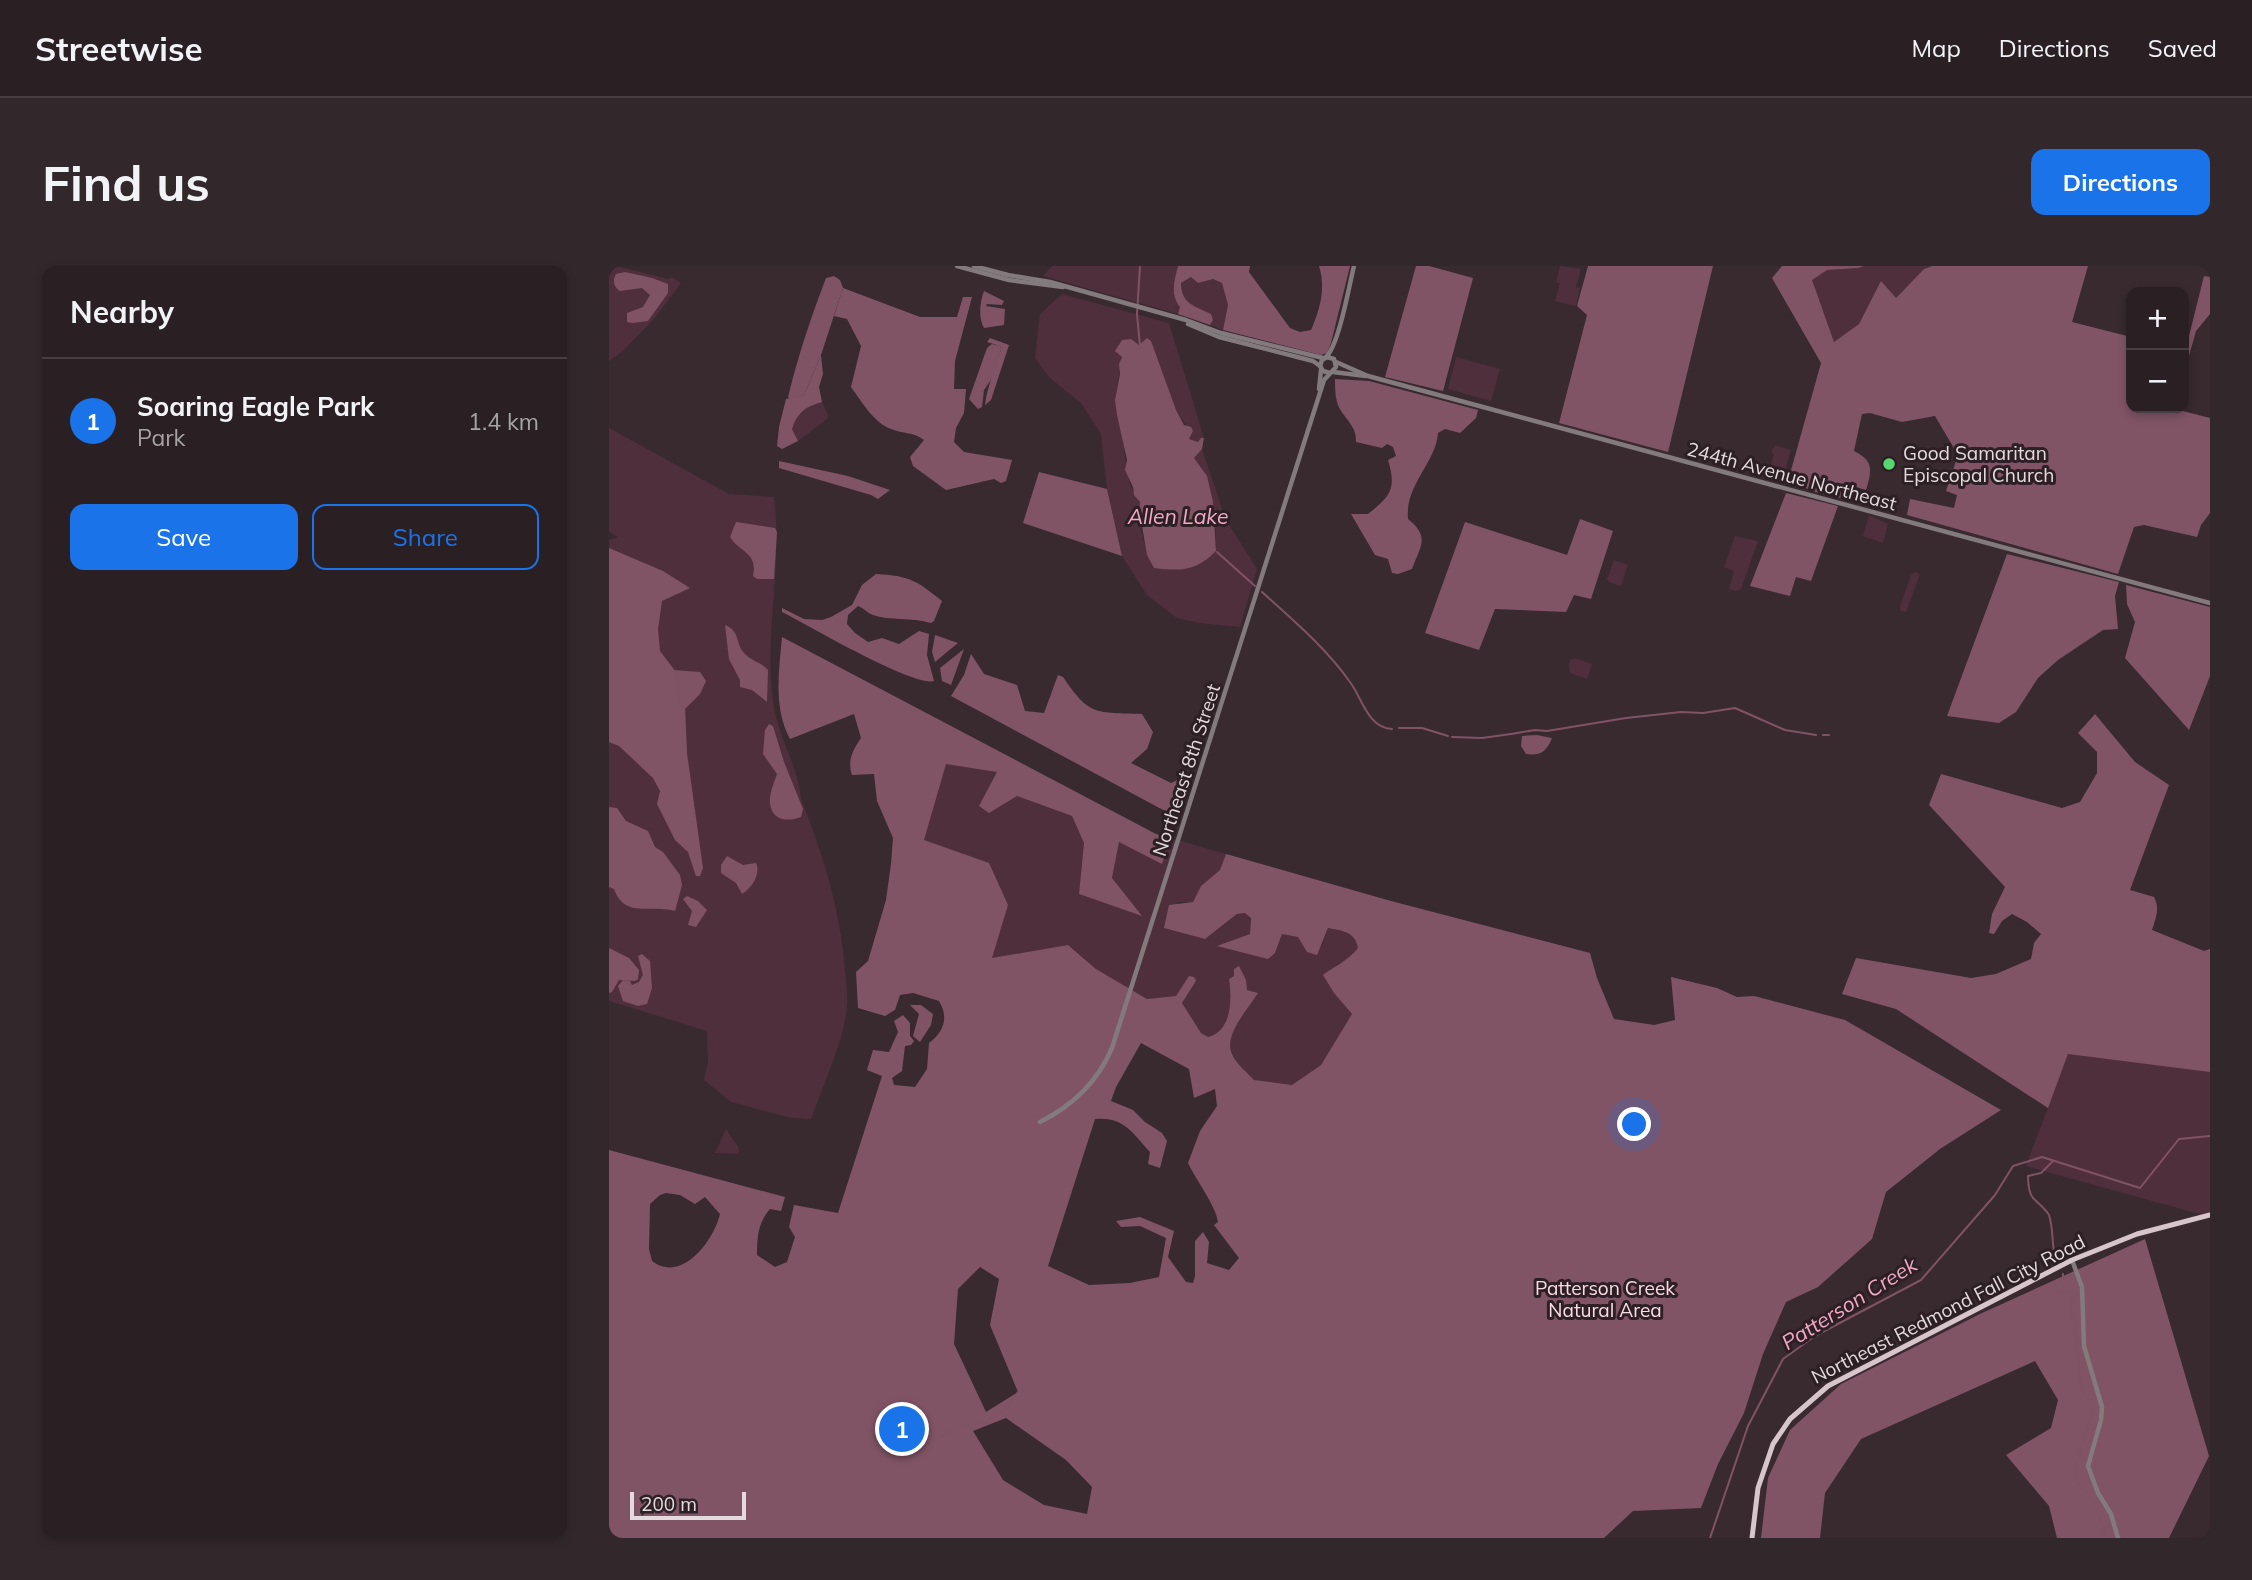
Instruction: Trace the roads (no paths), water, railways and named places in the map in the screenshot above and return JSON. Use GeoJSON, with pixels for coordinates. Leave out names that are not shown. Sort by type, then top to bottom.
{"type":"FeatureCollection","features":[{"type":"Feature","properties":{"kind":"main road","name":"Northeast Redmond Fall City Road"},"geometry":{"type":"LineString","coordinates":[[1752,1538],[1758,1488],[1767,1457],[1779,1433],[1802,1406],[1828,1386],[2072,1260],[2137,1234],[2210,1215]]}},
{"type":"Feature","properties":{"kind":"street"},"geometry":{"type":"LineString","coordinates":[[957,266],[1020,280],[1051,282],[1313,360],[1321,368],[1331,372],[1336,367],[1336,337]]}},
{"type":"Feature","properties":{"kind":"street"},"geometry":{"type":"LineString","coordinates":[[974,266],[1020,280]]}},
{"type":"Feature","properties":{"kind":"street"},"geometry":{"type":"LineString","coordinates":[[1321,368],[1336,337],[1354,266]]}},
{"type":"Feature","properties":{"kind":"street"},"geometry":{"type":"LineString","coordinates":[[1210,331],[1332,358],[1336,362]]}},
{"type":"Feature","properties":{"kind":"street","name":"244th Avenue Northeast"},"geometry":{"type":"LineString","coordinates":[[1336,362],[1367,376]]}},
{"type":"Feature","properties":{"kind":"street","name":"Northeast 8th Street"},"geometry":{"type":"LineString","coordinates":[[1318,400],[1321,368]]}},
{"type":"Feature","properties":{"kind":"street","name":"Northeast 8th Street"},"geometry":{"type":"LineString","coordinates":[[1040,1122],[1086,1089],[1102,1069],[1112,1048],[1324,380],[1331,372]]}},
{"type":"Feature","properties":{"kind":"street","name":"244th Avenue Northeast"},"geometry":{"type":"LineString","coordinates":[[1331,372],[1367,376],[2210,603]]}},
{"type":"Feature","properties":{"kind":"street"},"geometry":{"type":"LineString","coordinates":[[2072,1260],[2082,1287],[2084,1346],[2102,1407],[2088,1466],[2098,1493],[2114,1521],[2118,1538]]}},
{"type":"Feature","properties":{"kind":"water"},"geometry":{"type":"Polygon","coordinates":[[[625,272],[668,284],[668,293],[648,321],[627,322],[627,313],[643,307],[650,295],[642,288],[620,291],[614,284],[615,277],[616,274],[625,272]]]}},
{"type":"Feature","properties":{"kind":"water"},"geometry":{"type":"Polygon","coordinates":[[[834,276],[840,280],[843,288],[821,355],[804,395],[790,399],[788,397],[800,352],[815,307],[826,278],[834,276]]]}},
{"type":"Feature","properties":{"kind":"water"},"geometry":{"type":"Polygon","coordinates":[[[984,291],[1004,301],[1002,305],[986,306],[1005,309],[1004,325],[984,328],[980,310],[984,291]]]}},
{"type":"Feature","properties":{"kind":"water","name":"Allen Lake"},"geometry":{"type":"Polygon","coordinates":[[[1147,338],[1151,341],[1176,410],[1184,425],[1191,427],[1193,431],[1189,439],[1198,442],[1204,438],[1202,449],[1194,458],[1207,476],[1213,502],[1216,551],[1202,563],[1187,568],[1154,568],[1147,555],[1142,526],[1135,523],[1134,518],[1139,512],[1140,502],[1134,495],[1125,470],[1127,460],[1115,400],[1122,357],[1115,351],[1122,340],[1131,339],[1139,345],[1147,338]]]}},
{"type":"Feature","properties":{"kind":"water"},"geometry":{"type":"Polygon","coordinates":[[[992,344],[1000,346],[1001,349],[995,374],[984,390],[982,407],[978,409],[969,399],[987,348],[992,344]]]}},
{"type":"Feature","properties":{"kind":"water"},"geometry":{"type":"Polygon","coordinates":[[[736,522],[775,528],[774,579],[757,579],[753,576],[751,557],[730,537],[736,522]]]}},
{"type":"Feature","properties":{"kind":"water"},"geometry":{"type":"Polygon","coordinates":[[[725,625],[736,634],[744,653],[768,670],[767,702],[752,690],[740,687],[740,680],[729,659],[725,625]]]}},
{"type":"Feature","properties":{"kind":"water"},"geometry":{"type":"Polygon","coordinates":[[[935,635],[958,643],[935,662],[932,652],[935,635]]]}},
{"type":"Feature","properties":{"kind":"water"},"geometry":{"type":"Polygon","coordinates":[[[964,649],[951,685],[942,681],[940,668],[964,649]]]}},
{"type":"Feature","properties":{"kind":"water"},"geometry":{"type":"Polygon","coordinates":[[[673,670],[700,672],[706,681],[700,694],[681,713],[673,670]]]}},
{"type":"Feature","properties":{"kind":"water"},"geometry":{"type":"Polygon","coordinates":[[[769,724],[773,726],[803,809],[801,817],[781,819],[771,809],[770,796],[777,774],[763,754],[765,730],[769,724]]]}},
{"type":"Feature","properties":{"kind":"water"},"geometry":{"type":"Polygon","coordinates":[[[1522,736],[1552,738],[1543,752],[1526,754],[1521,746],[1522,736]]]}},
{"type":"Feature","properties":{"kind":"water"},"geometry":{"type":"Polygon","coordinates":[[[727,856],[743,865],[756,863],[755,880],[742,894],[736,883],[721,873],[721,865],[727,856]]]}},
{"type":"Feature","properties":{"kind":"water"},"geometry":{"type":"Polygon","coordinates":[[[687,896],[698,901],[707,910],[696,927],[688,925],[692,911],[683,899],[687,896]]]}},
{"type":"Feature","properties":{"kind":"water"},"geometry":{"type":"Polygon","coordinates":[[[642,954],[650,961],[652,988],[647,1004],[638,1006],[623,1001],[618,986],[623,980],[630,981],[632,985],[639,982],[643,975],[638,956],[642,954]]]}},
{"type":"Feature","properties":{"kind":"water"},"geometry":{"type":"Polygon","coordinates":[[[910,1005],[921,1005],[933,1014],[931,1025],[920,1042],[913,1036],[919,1014],[910,1005]]]}},
{"type":"Feature","properties":{"kind":"waterway"},"geometry":{"type":"LineString","coordinates":[[1140,266],[1137,314],[1140,346]]}},
{"type":"Feature","properties":{"kind":"waterway"},"geometry":{"type":"LineString","coordinates":[[1217,552],[1255,586]]}},
{"type":"Feature","properties":{"kind":"waterway"},"geometry":{"type":"LineString","coordinates":[[1262,592],[1330,658],[1350,682],[1371,718],[1392,729]]}},
{"type":"Feature","properties":{"kind":"waterway"},"geometry":{"type":"LineString","coordinates":[[1511,734],[1626,718],[1735,708],[1785,730],[1816,735]]}},
{"type":"Feature","properties":{"kind":"waterway"},"geometry":{"type":"LineString","coordinates":[[1399,728],[1422,728],[1448,736]]}},
{"type":"Feature","properties":{"kind":"waterway"},"geometry":{"type":"LineString","coordinates":[[1452,737],[1482,738],[1511,734]]}},
{"type":"Feature","properties":{"kind":"waterway"},"geometry":{"type":"LineString","coordinates":[[1823,735],[1829,735]]}},
{"type":"Feature","properties":{"kind":"waterway","name":"Patterson Creek"},"geometry":{"type":"LineString","coordinates":[[1710,1538],[1748,1426],[1783,1359],[1815,1336],[1921,1280],[1995,1195],[2013,1166],[2042,1157],[2140,1188],[2179,1139],[2210,1136]]}},
{"type":"Feature","properties":{"kind":"waterway"},"geometry":{"type":"LineString","coordinates":[[2053,1161],[2041,1173],[2028,1176],[2028,1179],[2032,1196],[2049,1215],[2056,1260]]}},
{"type":"Feature","properties":{"kind":"waterway"},"geometry":{"type":"LineString","coordinates":[[2063,1274],[2063,1278],[2053,1289],[2058,1293],[2072,1290],[2070,1308],[2075,1326],[2081,1389],[2094,1408],[2076,1465],[2076,1482],[2095,1503],[2106,1538]]}},
{"type":"Feature","properties":{"kind":"waterway","name":"Patterson Creek"},"geometry":{"type":"LineString","coordinates":[[887,1458],[921,1448],[964,1425],[985,1423],[997,1413],[1005,1411],[1018,1392]]}},
{"type":"Feature","properties":{"kind":"place","name":"Good Samaritan Episcopal Church"},"geometry":{"type":"Point","coordinates":[1889,464]}},
{"type":"Feature","properties":{"kind":"place","name":"Soaring Eagle Park"},"geometry":{"type":"Point","coordinates":[902,1429]}},
{"type":"Feature","properties":{"kind":"park label","name":"Patterson Creek Natural Area"},"geometry":{"type":"Point","coordinates":[1605,1299]}}]}
